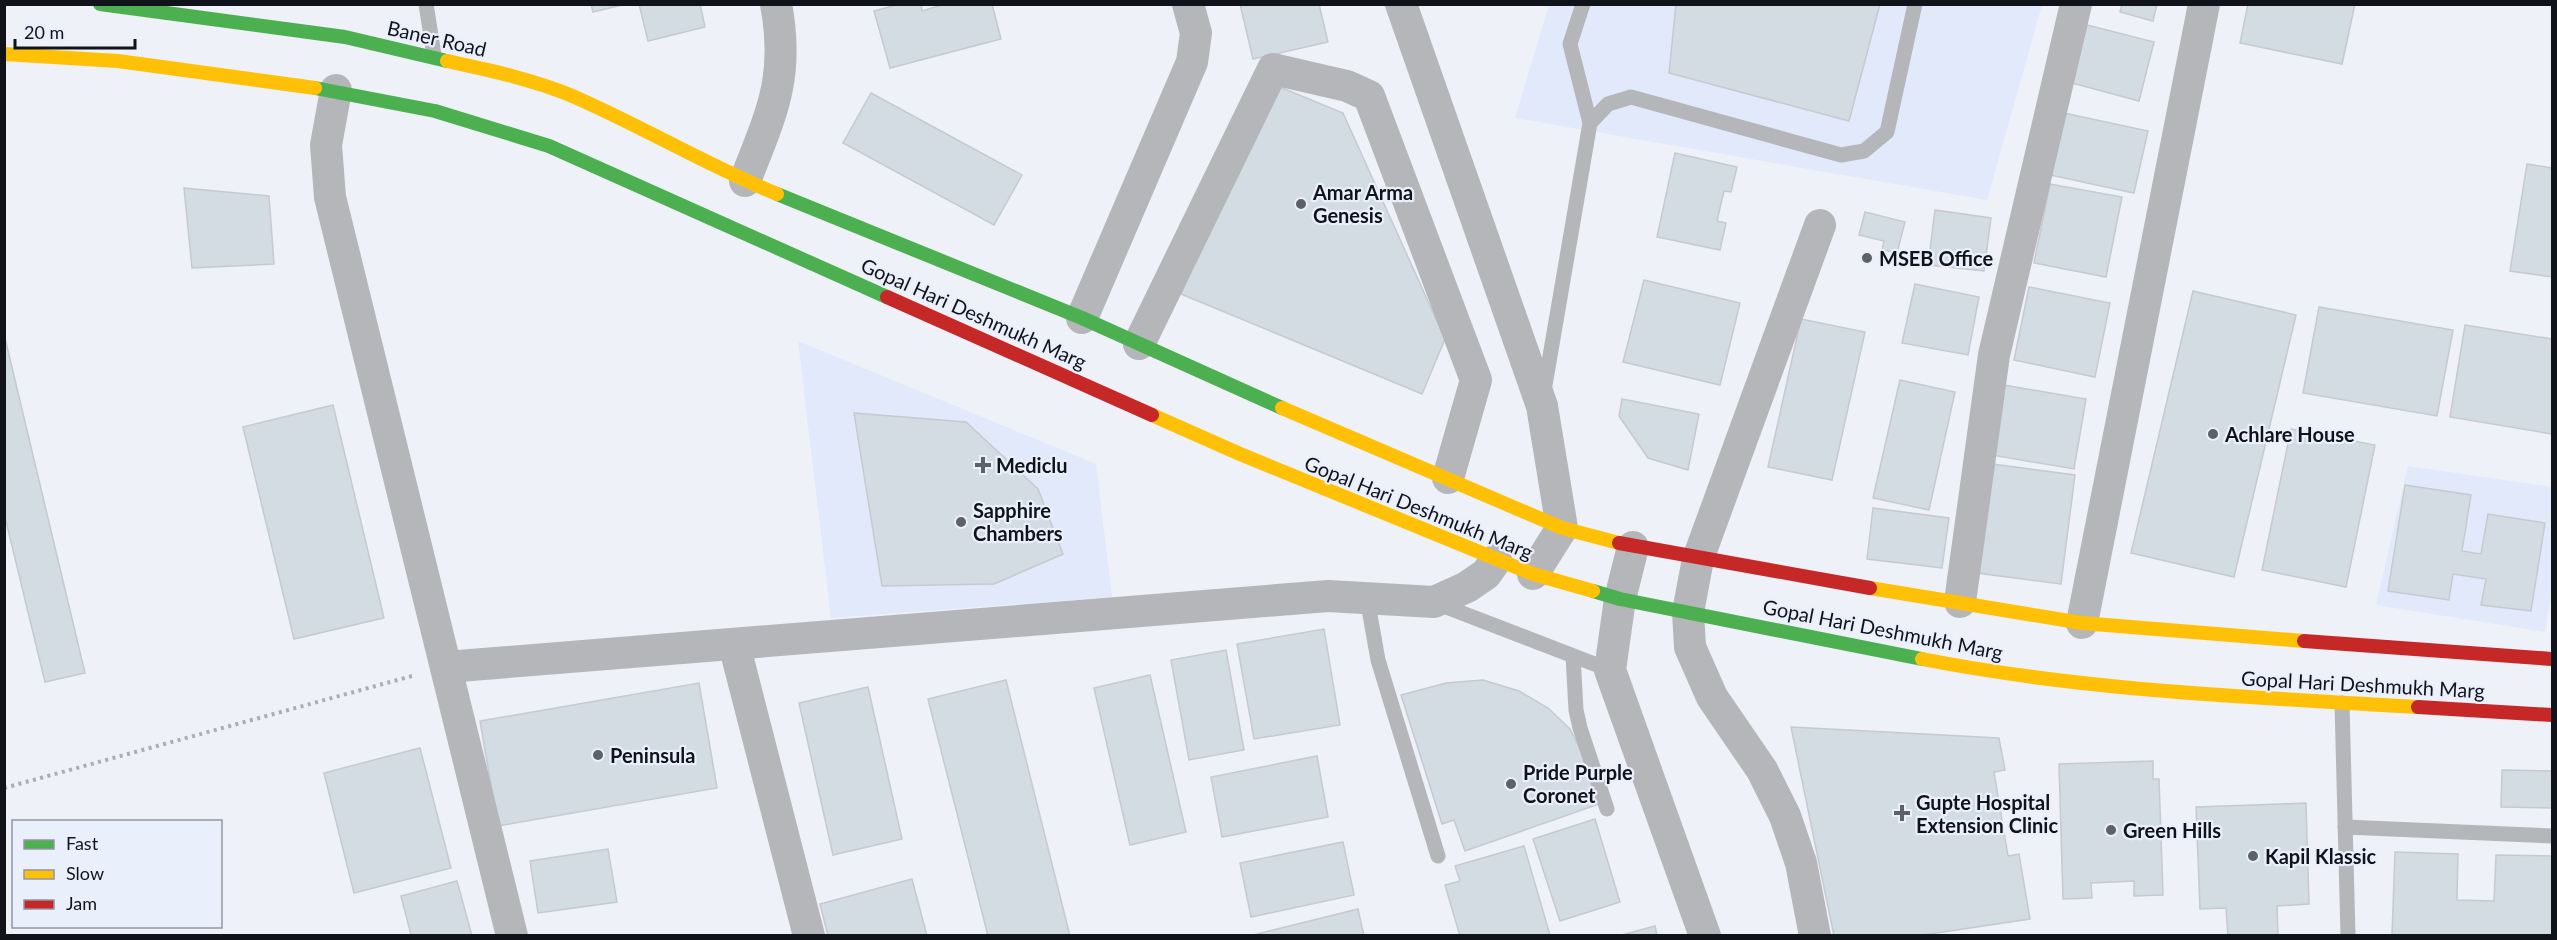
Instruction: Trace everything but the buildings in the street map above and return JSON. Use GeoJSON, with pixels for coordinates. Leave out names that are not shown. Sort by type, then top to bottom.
{"type":"FeatureCollection","features":[{"type":"Feature","properties":{"kind":"main road","name":"Baner Road"},"geometry":{"type":"LineString","coordinates":[[100,4],[345,37],[496,72],[569,95],[745,181]]}},
{"type":"Feature","properties":{"kind":"main road"},"geometry":{"type":"LineString","coordinates":[[4,54],[66,55],[129,61],[336,90]]}},
{"type":"Feature","properties":{"kind":"main road","name":"Gopal Hari Deshmukh Marg"},"geometry":{"type":"LineString","coordinates":[[336,90],[450,115],[549,146],[1240,454],[1496,560],[1533,574],[1620,599],[1949,663],[2073,683],[2169,692],[2553,715]]}},
{"type":"Feature","properties":{"kind":"main road","name":"Gopal Hari Deshmukh Marg"},"geometry":{"type":"LineString","coordinates":[[745,181],[1082,318],[1264,400],[1562,528],[1633,547],[2082,623],[2175,632],[2553,659]]}},
{"type":"Feature","properties":{"kind":"street"},"geometry":{"type":"LineString","coordinates":[[745,181],[776,101],[780,81],[782,33],[776,4]]}},
{"type":"Feature","properties":{"kind":"street"},"geometry":{"type":"LineString","coordinates":[[1082,318],[1192,62],[1196,33],[1188,4]]}},
{"type":"Feature","properties":{"kind":"street"},"geometry":{"type":"LineString","coordinates":[[1401,4],[1542,406],[1562,528],[1533,574]]}},
{"type":"Feature","properties":{"kind":"street"},"geometry":{"type":"LineString","coordinates":[[1960,602],[1994,355],[2076,4]]}},
{"type":"Feature","properties":{"kind":"street"},"geometry":{"type":"LineString","coordinates":[[2082,623],[2204,4]]}},
{"type":"Feature","properties":{"kind":"street"},"geometry":{"type":"LineString","coordinates":[[1139,344],[1273,69],[1347,86],[1369,96],[1381,123],[1476,380],[1448,478]]}},
{"type":"Feature","properties":{"kind":"street"},"geometry":{"type":"LineString","coordinates":[[336,90],[326,146],[330,197],[512,936]]}},
{"type":"Feature","properties":{"kind":"street"},"geometry":{"type":"LineString","coordinates":[[1815,936],[1801,863],[1785,816],[1762,770],[1712,697],[1690,647],[1688,612],[1698,559],[1820,225]]}},
{"type":"Feature","properties":{"kind":"street"},"geometry":{"type":"LineString","coordinates":[[1633,547],[1620,599],[1610,670],[1705,936]]}},
{"type":"Feature","properties":{"kind":"street"},"geometry":{"type":"LineString","coordinates":[[446,667],[1328,596],[1434,602],[1467,587],[1486,574],[1496,560]]}},
{"type":"Feature","properties":{"kind":"street"},"geometry":{"type":"LineString","coordinates":[[734,644],[809,936]]}},
{"type":"Feature","properties":{"kind":"lane"},"geometry":{"type":"LineString","coordinates":[[426,4],[434,56]]}},
{"type":"Feature","properties":{"kind":"lane"},"geometry":{"type":"LineString","coordinates":[[1542,406],[1590,123],[1570,44],[1583,4]]}},
{"type":"Feature","properties":{"kind":"lane"},"geometry":{"type":"LineString","coordinates":[[1590,123],[1608,104],[1631,97],[1841,155],[1864,152],[1887,132],[1916,4]]}},
{"type":"Feature","properties":{"kind":"lane"},"geometry":{"type":"LineString","coordinates":[[1367,598],[1378,660],[1438,856]]}},
{"type":"Feature","properties":{"kind":"lane"},"geometry":{"type":"LineString","coordinates":[[1434,602],[1610,670]]}},
{"type":"Feature","properties":{"kind":"lane"},"geometry":{"type":"LineString","coordinates":[[1573,656],[1576,710],[1607,809]]}},
{"type":"Feature","properties":{"kind":"lane"},"geometry":{"type":"LineString","coordinates":[[2342,703],[2348,936]]}},
{"type":"Feature","properties":{"kind":"lane"},"geometry":{"type":"LineString","coordinates":[[2345,827],[2553,836]]}},
{"type":"Feature","properties":{"kind":"path"},"geometry":{"type":"LineString","coordinates":[[4,788],[446,667]]}},
{"type":"Feature","properties":{"kind":"shaded area"},"geometry":{"type":"Polygon","coordinates":[[[1549,5],[2042,5],[1987,200],[1515,118],[1549,5]]]}},
{"type":"Feature","properties":{"kind":"shaded area","name":"Sapphire Chambers"},"geometry":{"type":"Polygon","coordinates":[[[798,341],[1096,464],[1112,597],[831,618],[798,341]]]}},
{"type":"Feature","properties":{"kind":"shaded area"},"geometry":{"type":"Polygon","coordinates":[[[2408,466],[2552,487],[2552,590],[2545,632],[2376,605],[2408,466]]]}},
{"type":"Feature","properties":{"kind":"traffic: fast"},"geometry":{"type":"LineString","coordinates":[[100,4],[345,37],[447,61]]}},
{"type":"Feature","properties":{"kind":"traffic: fast"},"geometry":{"type":"LineString","coordinates":[[315,88],[435,111],[549,146],[887,297]]}},
{"type":"Feature","properties":{"kind":"traffic: fast"},"geometry":{"type":"LineString","coordinates":[[777,194],[1082,318],[1282,408]]}},
{"type":"Feature","properties":{"kind":"traffic: fast"},"geometry":{"type":"LineString","coordinates":[[1593,591],[1620,599],[1922,659]]}},
{"type":"Feature","properties":{"kind":"traffic: slow"},"geometry":{"type":"LineString","coordinates":[[4,54],[118,61],[315,88]]}},
{"type":"Feature","properties":{"kind":"traffic: slow"},"geometry":{"type":"LineString","coordinates":[[447,61],[494,71],[570,95],[777,194]]}},
{"type":"Feature","properties":{"kind":"traffic: slow"},"geometry":{"type":"LineString","coordinates":[[1282,408],[1562,528],[1619,543]]}},
{"type":"Feature","properties":{"kind":"traffic: slow"},"geometry":{"type":"LineString","coordinates":[[1152,415],[1240,454],[1533,574],[1593,591]]}},
{"type":"Feature","properties":{"kind":"traffic: slow"},"geometry":{"type":"LineString","coordinates":[[1870,588],[2082,623],[2304,641]]}},
{"type":"Feature","properties":{"kind":"traffic: slow"},"geometry":{"type":"LineString","coordinates":[[1922,659],[2045,679],[2107,686],[2418,707]]}},
{"type":"Feature","properties":{"kind":"traffic: jam"},"geometry":{"type":"LineString","coordinates":[[887,297],[1152,415]]}},
{"type":"Feature","properties":{"kind":"traffic: jam"},"geometry":{"type":"LineString","coordinates":[[1619,543],[1870,588]]}},
{"type":"Feature","properties":{"kind":"traffic: jam"},"geometry":{"type":"LineString","coordinates":[[2304,641],[2552,659]]}},
{"type":"Feature","properties":{"kind":"traffic: jam"},"geometry":{"type":"LineString","coordinates":[[2418,707],[2552,715]]}},
{"type":"Feature","properties":{"kind":"place","name":"Amar Arma Genesis"},"geometry":{"type":"Point","coordinates":[1301,204]}},
{"type":"Feature","properties":{"kind":"place","name":"MSEB Office"},"geometry":{"type":"Point","coordinates":[1867,258]}},
{"type":"Feature","properties":{"kind":"place","name":"Achlare House"},"geometry":{"type":"Point","coordinates":[2213,434]}},
{"type":"Feature","properties":{"kind":"place","name":"Mediclu"},"geometry":{"type":"Point","coordinates":[983,465]}},
{"type":"Feature","properties":{"kind":"place","name":"Sapphire Chambers"},"geometry":{"type":"Point","coordinates":[961,522]}},
{"type":"Feature","properties":{"kind":"place","name":"Peninsula"},"geometry":{"type":"Point","coordinates":[598,755]}},
{"type":"Feature","properties":{"kind":"place","name":"Pride Purple Coronet"},"geometry":{"type":"Point","coordinates":[1511,784]}},
{"type":"Feature","properties":{"kind":"place","name":"Gupte Hospital Extension Clinic"},"geometry":{"type":"Point","coordinates":[1902,813]}},
{"type":"Feature","properties":{"kind":"place","name":"Green Hills"},"geometry":{"type":"Point","coordinates":[2111,830]}},
{"type":"Feature","properties":{"kind":"place","name":"Kapil Klassic"},"geometry":{"type":"Point","coordinates":[2253,856]}}]}
